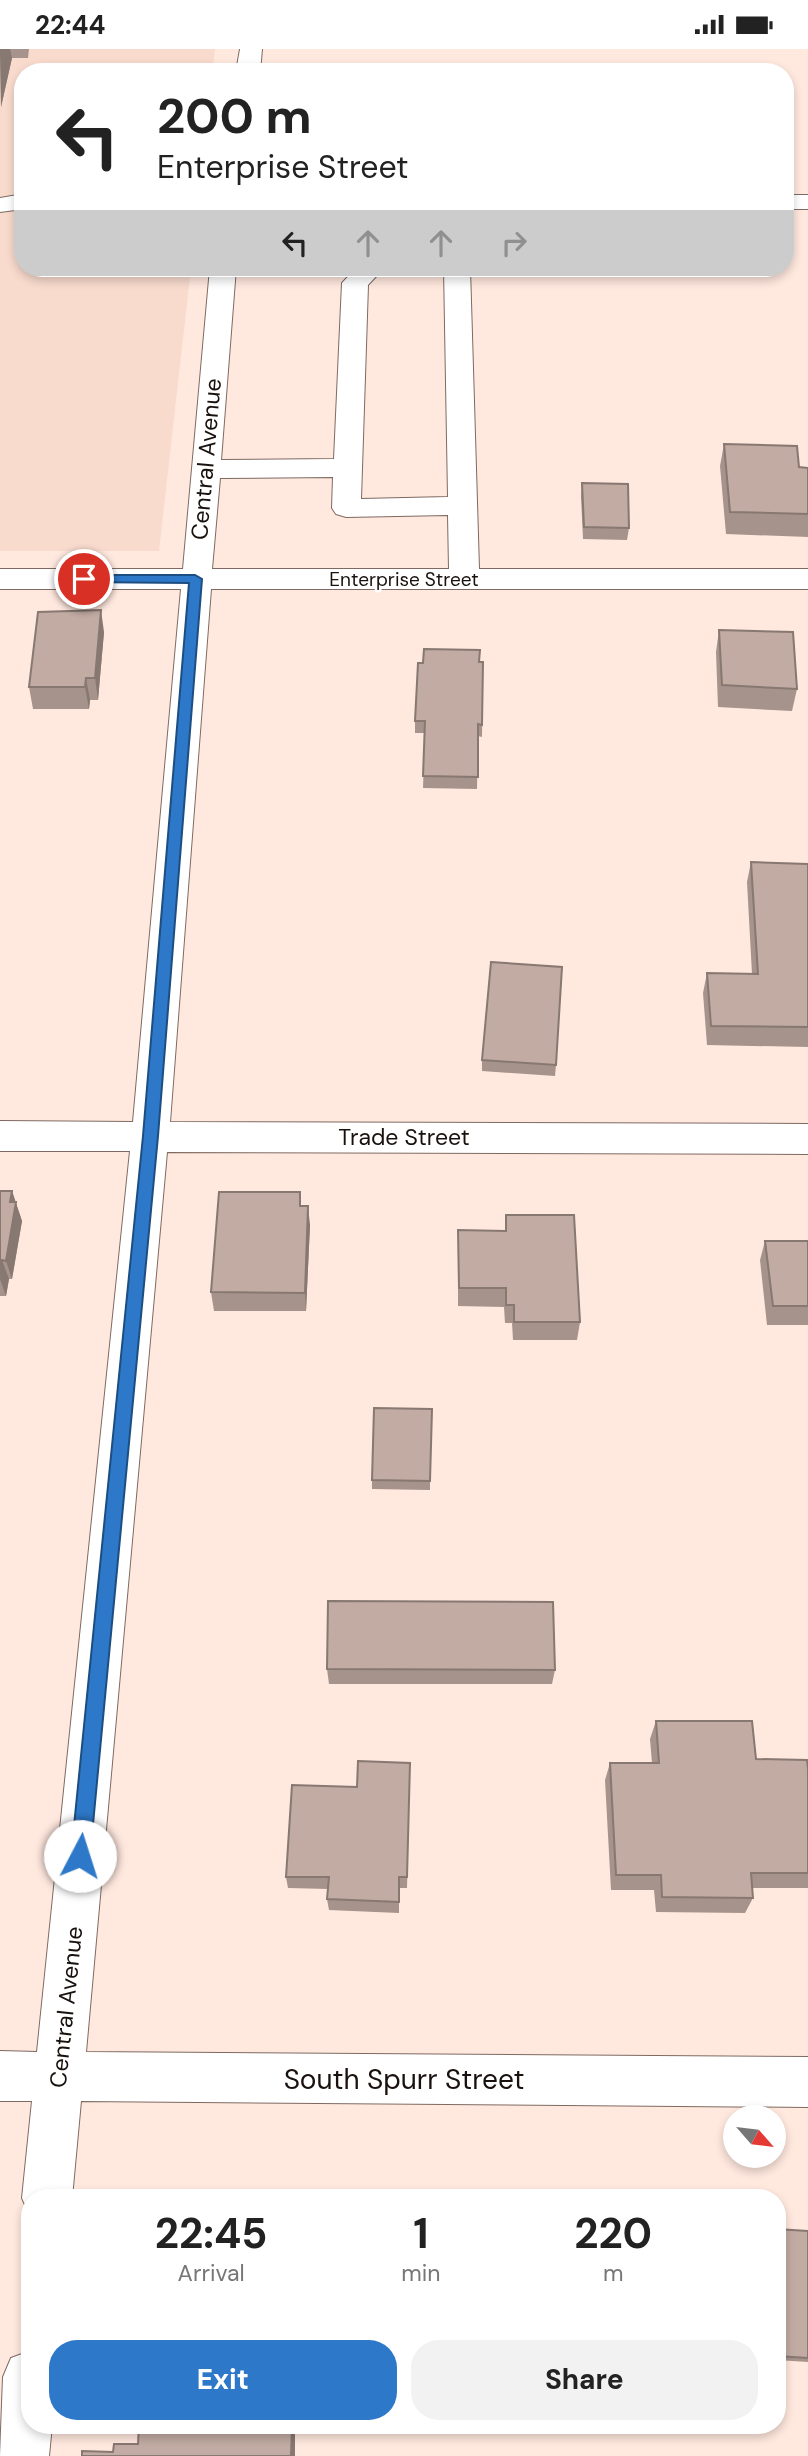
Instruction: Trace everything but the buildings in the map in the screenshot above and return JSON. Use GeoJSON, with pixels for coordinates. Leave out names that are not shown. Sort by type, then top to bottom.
{"type":"FeatureCollection","features":[{"type":"Feature","properties":{"kind":"street","name":"Central Avenue"},"geometry":{"type":"LineString","coordinates":[[48,2189],[150,1136],[222,277]]}},
{"type":"Feature","properties":{"kind":"street"},"geometry":{"type":"LineString","coordinates":[[361,277],[355,283],[346,508],[462,506]]}},
{"type":"Feature","properties":{"kind":"street"},"geometry":{"type":"LineString","coordinates":[[457,277],[464,579]]}},
{"type":"Feature","properties":{"kind":"street"},"geometry":{"type":"LineString","coordinates":[[205,469],[348,468]]}},
{"type":"Feature","properties":{"kind":"street","name":"Enterprise Street"},"geometry":{"type":"LineString","coordinates":[[0,579],[808,579]]}},
{"type":"Feature","properties":{"kind":"street","name":"Trade Street"},"geometry":{"type":"LineString","coordinates":[[0,1136],[808,1139]]}},
{"type":"Feature","properties":{"kind":"street","name":"South Spurr Street"},"geometry":{"type":"LineString","coordinates":[[0,2076],[808,2082]]}},
{"type":"Feature","properties":{"kind":"street"},"geometry":{"type":"LineString","coordinates":[[22,2456],[24,2434]]}},
{"type":"Feature","properties":{"kind":"shaded area"},"geometry":{"type":"Polygon","coordinates":[[[0,49],[215,49],[213,63],[14,63],[14,277],[190,277],[159,551],[0,551],[0,49]]]}},
{"type":"Feature","properties":{"kind":"route"},"geometry":{"type":"LineString","coordinates":[[80,1856],[150,1136],[195,579],[84,579]]}}]}
